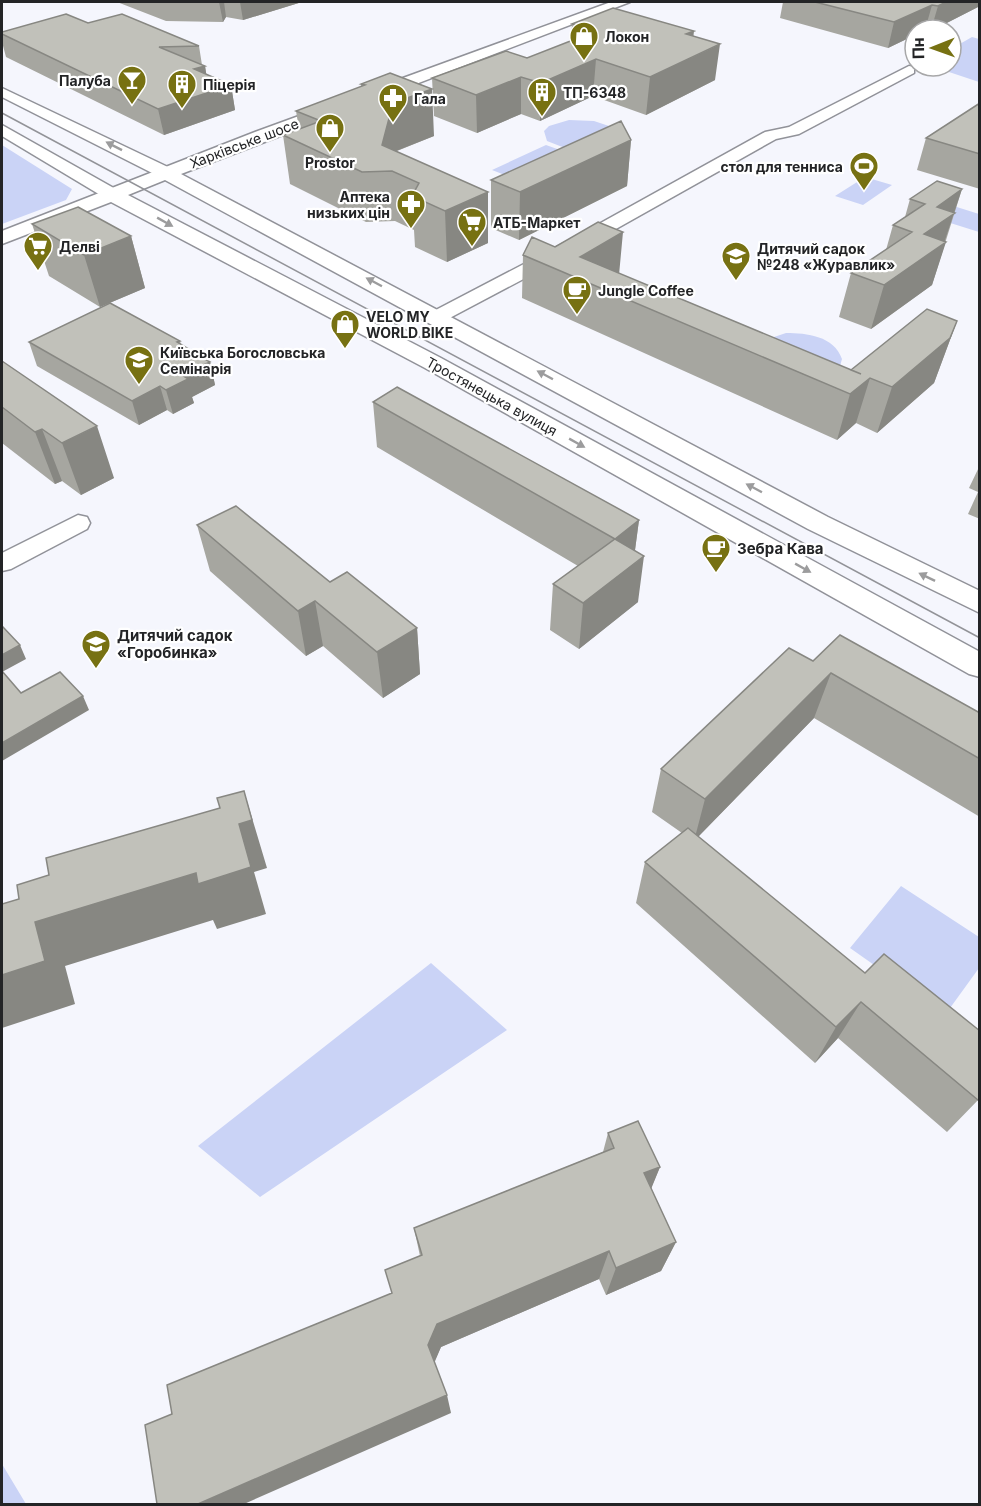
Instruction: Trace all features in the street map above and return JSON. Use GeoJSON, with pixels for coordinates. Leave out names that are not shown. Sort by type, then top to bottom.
{"type":"FeatureCollection","features":[{"type":"Feature","properties":{"kind":"main road","name":"Харківське шосе"},"geometry":{"type":"LineString","coordinates":[[2,238],[166,173],[623,2]]}},
{"type":"Feature","properties":{"kind":"main road"},"geometry":{"type":"LineString","coordinates":[[166,173],[812,520],[980,603]]}},
{"type":"Feature","properties":{"kind":"main road","name":"Тростянецька вулиця"},"geometry":{"type":"LineString","coordinates":[[113,195],[408,349],[980,666]]}},
{"type":"Feature","properties":{"kind":"street"},"geometry":{"type":"LineString","coordinates":[[437,317],[576,244],[771,135],[793,131],[903,73]]}},
{"type":"Feature","properties":{"kind":"street"},"geometry":{"type":"LineString","coordinates":[[2,92],[166,173]]}},
{"type":"Feature","properties":{"kind":"street","name":"Тростянецька вулиця"},"geometry":{"type":"LineString","coordinates":[[2,130],[113,195]]}},
{"type":"Feature","properties":{"kind":"street"},"geometry":{"type":"LineString","coordinates":[[2,563],[78,523]]}},
{"type":"Feature","properties":{"kind":"shaded area"},"geometry":{"type":"Polygon","coordinates":[[[972,37],[979,39],[979,82],[963,77],[963,42],[972,37]]]}},
{"type":"Feature","properties":{"kind":"shaded area"},"geometry":{"type":"Polygon","coordinates":[[[569,120],[594,121],[612,127],[565,148],[547,141],[544,131],[549,126],[569,120]]]}},
{"type":"Feature","properties":{"kind":"shaded area"},"geometry":{"type":"Polygon","coordinates":[[[2,145],[72,189],[66,200],[2,224],[2,145]]]}},
{"type":"Feature","properties":{"kind":"shaded area"},"geometry":{"type":"Polygon","coordinates":[[[546,145],[574,155],[520,181],[492,170],[546,145]]]}},
{"type":"Feature","properties":{"kind":"shaded area","name":"стол для тенниса"},"geometry":{"type":"Polygon","coordinates":[[[865,177],[892,185],[863,205],[835,196],[865,177]]]}},
{"type":"Feature","properties":{"kind":"shaded area"},"geometry":{"type":"Polygon","coordinates":[[[944,203],[979,214],[979,232],[928,216],[944,203]]]}},
{"type":"Feature","properties":{"kind":"shaded area"},"geometry":{"type":"Polygon","coordinates":[[[786,333],[819,337],[833,345],[842,359],[840,366],[765,340],[786,333]]]}},
{"type":"Feature","properties":{"kind":"shaded area"},"geometry":{"type":"Polygon","coordinates":[[[901,886],[979,937],[979,968],[945,1015],[850,948],[901,886]]]}},
{"type":"Feature","properties":{"kind":"shaded area"},"geometry":{"type":"Polygon","coordinates":[[[431,963],[507,1030],[260,1197],[198,1146],[431,963]]]}},
{"type":"Feature","properties":{"kind":"shaded area"},"geometry":{"type":"Polygon","coordinates":[[[2,1464],[26,1504],[2,1504],[2,1464]]]}},
{"type":"Feature","properties":{"kind":"building"},"geometry":{"type":"Polygon","coordinates":[[[815,2],[946,2],[938,6],[932,5],[894,22],[815,2]]]}},
{"type":"Feature","properties":{"kind":"building"},"geometry":{"type":"Polygon","coordinates":[[[613,8],[694,31],[686,34],[720,44],[650,77],[596,59],[541,83],[521,77],[476,95],[432,78],[506,51],[527,58],[596,31],[572,24],[613,8]]]}},
{"type":"Feature","properties":{"kind":"building"},"geometry":{"type":"Polygon","coordinates":[[[66,14],[88,23],[122,14],[199,46],[159,47],[205,66],[194,69],[231,85],[158,109],[2,34],[2,32],[66,14]]]}},
{"type":"Feature","properties":{"kind":"building"},"geometry":{"type":"Polygon","coordinates":[[[390,73],[432,89],[393,103],[382,145],[488,192],[445,211],[412,196],[419,183],[392,171],[362,172],[283,135],[321,121],[296,111],[390,73]]]}},
{"type":"Feature","properties":{"kind":"building"},"geometry":{"type":"Polygon","coordinates":[[[980,103],[980,154],[926,138],[980,103]]]}},
{"type":"Feature","properties":{"kind":"building"},"geometry":{"type":"Polygon","coordinates":[[[621,121],[631,140],[520,192],[491,180],[621,121]]]}},
{"type":"Feature","properties":{"kind":"building"},"geometry":{"type":"Polygon","coordinates":[[[937,181],[962,189],[937,207],[955,213],[924,234],[946,242],[884,285],[851,273],[912,232],[893,225],[925,204],[910,199],[937,181]]]}},
{"type":"Feature","properties":{"kind":"building"},"geometry":{"type":"Polygon","coordinates":[[[78,207],[131,236],[84,255],[32,224],[78,207]]]}},
{"type":"Feature","properties":{"kind":"building"},"geometry":{"type":"Polygon","coordinates":[[[598,222],[623,232],[580,257],[851,370],[927,309],[957,321],[950,338],[892,387],[870,378],[850,394],[523,255],[532,237],[555,247],[598,222]]]}},
{"type":"Feature","properties":{"kind":"building"},"geometry":{"type":"Polygon","coordinates":[[[110,303],[180,341],[177,342],[210,362],[182,375],[188,379],[166,390],[160,386],[132,401],[29,342],[110,303]]]}},
{"type":"Feature","properties":{"kind":"building"},"geometry":{"type":"Polygon","coordinates":[[[2,361],[97,426],[62,443],[42,429],[35,432],[2,407],[2,361]]]}},
{"type":"Feature","properties":{"kind":"building"},"geometry":{"type":"Polygon","coordinates":[[[397,387],[639,520],[615,539],[373,402],[397,387]]]}},
{"type":"Feature","properties":{"kind":"building"},"geometry":{"type":"Polygon","coordinates":[[[236,506],[330,582],[347,572],[417,628],[377,652],[315,601],[298,611],[197,525],[236,506]]]}},
{"type":"Feature","properties":{"kind":"building"},"geometry":{"type":"Polygon","coordinates":[[[615,539],[644,556],[583,603],[553,584],[615,539]]]}},
{"type":"Feature","properties":{"kind":"building"},"geometry":{"type":"Polygon","coordinates":[[[2,628],[20,645],[2,655],[2,628]]]}},
{"type":"Feature","properties":{"kind":"building"},"geometry":{"type":"Polygon","coordinates":[[[840,635],[980,713],[980,759],[831,673],[705,799],[661,769],[789,648],[813,661],[840,635]]]}},
{"type":"Feature","properties":{"kind":"building"},"geometry":{"type":"Polygon","coordinates":[[[2,671],[21,693],[60,672],[83,696],[2,743],[2,671]]]}},
{"type":"Feature","properties":{"kind":"building"},"geometry":{"type":"Polygon","coordinates":[[[244,791],[252,820],[239,824],[251,867],[198,884],[196,873],[35,922],[45,961],[2,975],[2,904],[19,899],[17,885],[49,875],[46,858],[220,808],[217,798],[244,791]]]}},
{"type":"Feature","properties":{"kind":"building"},"geometry":{"type":"Polygon","coordinates":[[[688,828],[865,973],[884,954],[980,1031],[980,1098],[978,1100],[861,1002],[836,1027],[645,862],[688,828]]]}},
{"type":"Feature","properties":{"kind":"building"},"geometry":{"type":"Polygon","coordinates":[[[638,1121],[660,1167],[644,1173],[676,1242],[616,1268],[609,1251],[437,1324],[428,1345],[447,1395],[198,1504],[157,1504],[145,1425],[172,1414],[167,1385],[392,1293],[385,1270],[422,1255],[414,1228],[614,1148],[608,1133],[638,1121]]]}},
{"type":"Feature","properties":{"kind":"tram line"},"geometry":{"type":"LineString","coordinates":[[2,113],[980,638]]}},
{"type":"Feature","properties":{"kind":"place","name":"Локон"},"geometry":{"type":"Point","coordinates":[584,62]}},
{"type":"Feature","properties":{"kind":"place","name":"Палуба"},"geometry":{"type":"Point","coordinates":[132,106]}},
{"type":"Feature","properties":{"kind":"place","name":"Піцерія"},"geometry":{"type":"Point","coordinates":[182,110]}},
{"type":"Feature","properties":{"kind":"place","name":"ТП-6348"},"geometry":{"type":"Point","coordinates":[542,118]}},
{"type":"Feature","properties":{"kind":"place","name":"Гала"},"geometry":{"type":"Point","coordinates":[393,124]}},
{"type":"Feature","properties":{"kind":"place","name":"Prostor"},"geometry":{"type":"Point","coordinates":[330,154]}},
{"type":"Feature","properties":{"kind":"place","name":"стол для тенниса"},"geometry":{"type":"Point","coordinates":[864,192]}},
{"type":"Feature","properties":{"kind":"place","name":"Аптека низьких цін"},"geometry":{"type":"Point","coordinates":[411,230]}},
{"type":"Feature","properties":{"kind":"place","name":"АТБ-Маркет"},"geometry":{"type":"Point","coordinates":[472,248]}},
{"type":"Feature","properties":{"kind":"place","name":"Делві"},"geometry":{"type":"Point","coordinates":[38,272]}},
{"type":"Feature","properties":{"kind":"place","name":"Дитячий садок №248 «Журавлик»"},"geometry":{"type":"Point","coordinates":[736,282]}},
{"type":"Feature","properties":{"kind":"place","name":"Jungle Coffee"},"geometry":{"type":"Point","coordinates":[577,316]}},
{"type":"Feature","properties":{"kind":"place","name":"VELO MY WORLD BIKE"},"geometry":{"type":"Point","coordinates":[345,350]}},
{"type":"Feature","properties":{"kind":"place","name":"Київська Богословська Семінарія"},"geometry":{"type":"Point","coordinates":[139,386]}},
{"type":"Feature","properties":{"kind":"place","name":"Зебра Кава"},"geometry":{"type":"Point","coordinates":[716,574]}},
{"type":"Feature","properties":{"kind":"place","name":"Дитячий садок «Горобинка»"},"geometry":{"type":"Point","coordinates":[96,670]}}]}
